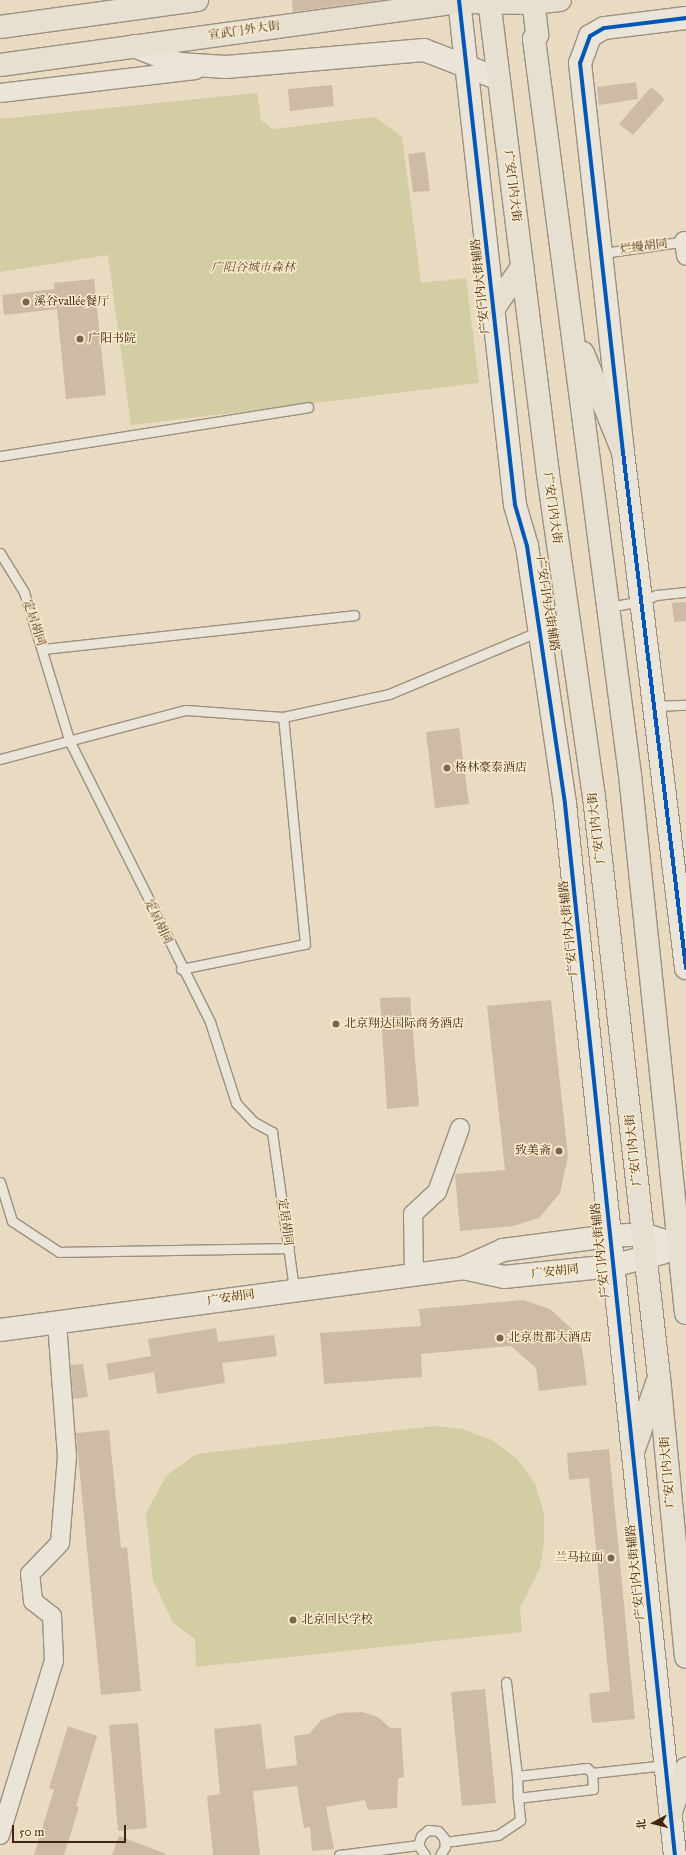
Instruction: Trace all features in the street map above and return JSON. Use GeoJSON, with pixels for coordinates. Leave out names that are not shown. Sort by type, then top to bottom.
{"type":"FeatureCollection","features":[{"type":"Feature","properties":{"kind":"main road"},"geometry":{"type":"LineString","coordinates":[[0,27],[149,4],[197,0]]}},
{"type":"Feature","properties":{"kind":"main road","name":"宣武门外大街"},"geometry":{"type":"LineString","coordinates":[[0,65],[459,1],[533,2],[560,0]]}},
{"type":"Feature","properties":{"kind":"main road","name":"广安门内大街"},"geometry":{"type":"LineString","coordinates":[[489,1],[568,619],[594,798],[659,1376],[686,1657]]}},
{"type":"Feature","properties":{"kind":"main road"},"geometry":{"type":"LineString","coordinates":[[533,2],[537,35],[534,39],[610,607],[683,1246],[686,1313]]}},
{"type":"Feature","properties":{"kind":"main road"},"geometry":{"type":"LineString","coordinates":[[494,308],[522,267]]}},
{"type":"Feature","properties":{"kind":"main road"},"geometry":{"type":"LineString","coordinates":[[571,322],[623,452]]}},
{"type":"Feature","properties":{"kind":"main road"},"geometry":{"type":"LineString","coordinates":[[634,1449],[659,1376]]}},
{"type":"Feature","properties":{"kind":"main road"},"geometry":{"type":"LineString","coordinates":[[671,1812],[676,1767]]}},
{"type":"Feature","properties":{"kind":"street","name":"广安门内大街辅路"},"geometry":{"type":"LineString","coordinates":[[459,1],[468,67],[515,504],[527,546],[541,630],[580,930],[612,1266],[634,1449],[676,1767]]}},
{"type":"Feature","properties":{"kind":"street"},"geometry":{"type":"LineString","coordinates":[[686,18],[604,28],[590,36],[583,48],[580,63],[603,253],[623,452],[686,968]]}},
{"type":"Feature","properties":{"kind":"street"},"geometry":{"type":"LineString","coordinates":[[134,46],[179,64],[226,67]]}},
{"type":"Feature","properties":{"kind":"street"},"geometry":{"type":"LineString","coordinates":[[0,93],[226,67],[424,50],[499,79]]}},
{"type":"Feature","properties":{"kind":"street"},"geometry":{"type":"LineString","coordinates":[[446,58],[471,96]]}},
{"type":"Feature","properties":{"kind":"street"},"geometry":{"type":"LineString","coordinates":[[414,1275],[412,1214],[437,1192],[460,1128]]}},
{"type":"Feature","properties":{"kind":"street"},"geometry":{"type":"LineString","coordinates":[[643,1234],[683,1246]]}},
{"type":"Feature","properties":{"kind":"street","name":"广安胡同"},"geometry":{"type":"LineString","coordinates":[[0,1330],[57,1324],[294,1289],[463,1268],[503,1250],[610,1236],[643,1234]]}},
{"type":"Feature","properties":{"kind":"street","name":"广安胡同"},"geometry":{"type":"LineString","coordinates":[[463,1268],[504,1277],[612,1266],[646,1260],[683,1246]]}},
{"type":"Feature","properties":{"kind":"street"},"geometry":{"type":"LineString","coordinates":[[0,1835],[54,1661],[52,1616],[33,1601],[30,1574],[60,1544],[67,1456],[57,1324]]}},
{"type":"Feature","properties":{"kind":"street"},"geometry":{"type":"LineString","coordinates":[[671,1812],[676,1855]]}},
{"type":"Feature","properties":{"kind":"lane","name":"烂缦胡同"},"geometry":{"type":"LineString","coordinates":[[603,253],[685,246]]}},
{"type":"Feature","properties":{"kind":"lane"},"geometry":{"type":"LineString","coordinates":[[0,456],[308,408]]}},
{"type":"Feature","properties":{"kind":"lane","name":"定居胡同"},"geometry":{"type":"LineString","coordinates":[[0,553],[24,592],[70,742],[181,969],[210,1022],[236,1103],[254,1122],[272,1132],[294,1289]]}},
{"type":"Feature","properties":{"kind":"lane"},"geometry":{"type":"LineString","coordinates":[[610,607],[642,601],[656,595],[686,592]]}},
{"type":"Feature","properties":{"kind":"lane"},"geometry":{"type":"LineString","coordinates":[[42,649],[354,615]]}},
{"type":"Feature","properties":{"kind":"lane"},"geometry":{"type":"LineString","coordinates":[[0,759],[70,742],[186,710],[283,717],[389,694],[568,619]]}},
{"type":"Feature","properties":{"kind":"lane"},"geometry":{"type":"LineString","coordinates":[[653,706],[686,705]]}},
{"type":"Feature","properties":{"kind":"lane"},"geometry":{"type":"LineString","coordinates":[[181,969],[305,944],[283,717]]}},
{"type":"Feature","properties":{"kind":"lane"},"geometry":{"type":"LineString","coordinates":[[0,1182],[12,1221],[59,1252],[289,1248]]}},
{"type":"Feature","properties":{"kind":"lane"},"geometry":{"type":"LineString","coordinates":[[445,1842],[498,1835],[520,1820],[517,1776],[506,1682]]}},
{"type":"Feature","properties":{"kind":"lane"},"geometry":{"type":"LineString","coordinates":[[592,1773],[676,1767]]}},
{"type":"Feature","properties":{"kind":"lane"},"geometry":{"type":"LineString","coordinates":[[517,1776],[587,1768],[592,1773],[593,1789],[518,1798]]}},
{"type":"Feature","properties":{"kind":"lane"},"geometry":{"type":"LineString","coordinates":[[418,1845],[421,1836],[428,1830],[438,1831],[445,1842]]}},
{"type":"Feature","properties":{"kind":"lane"},"geometry":{"type":"LineString","coordinates":[[440,1855],[445,1842]]}},
{"type":"Feature","properties":{"kind":"lane"},"geometry":{"type":"LineString","coordinates":[[339,1855],[418,1845]]}},
{"type":"Feature","properties":{"kind":"lane"},"geometry":{"type":"LineString","coordinates":[[418,1845],[425,1855]]}},
{"type":"Feature","properties":{"kind":"green space","name":"广阳谷城市森林"},"geometry":{"type":"Polygon","coordinates":[[[257,93],[261,120],[273,129],[375,117],[402,137],[421,283],[466,278],[479,383],[131,425],[108,255],[0,272],[0,119],[257,93]]]}},
{"type":"Feature","properties":{"kind":"green space"},"geometry":{"type":"Polygon","coordinates":[[[434,1426],[462,1429],[492,1440],[517,1459],[535,1484],[544,1514],[544,1543],[540,1568],[520,1608],[522,1632],[196,1667],[195,1639],[173,1623],[153,1580],[146,1513],[167,1475],[197,1454],[434,1426]]]}},
{"type":"Feature","properties":{"kind":"building"},"geometry":{"type":"Polygon","coordinates":[[[292,0],[382,0],[293,12],[292,0]]]}},
{"type":"Feature","properties":{"kind":"building"},"geometry":{"type":"Polygon","coordinates":[[[636,82],[638,99],[599,105],[597,87],[636,82]]]}},
{"type":"Feature","properties":{"kind":"building"},"geometry":{"type":"Polygon","coordinates":[[[332,85],[334,106],[290,111],[288,89],[332,85]]]}},
{"type":"Feature","properties":{"kind":"building"},"geometry":{"type":"Polygon","coordinates":[[[651,87],[665,99],[633,135],[619,124],[651,87]]]}},
{"type":"Feature","properties":{"kind":"building"},"geometry":{"type":"Polygon","coordinates":[[[425,152],[430,191],[413,192],[408,154],[425,152]]]}},
{"type":"Feature","properties":{"kind":"building","name":"广阳书院"},"geometry":{"type":"Polygon","coordinates":[[[94,279],[106,395],[66,399],[57,309],[4,315],[2,295],[54,289],[54,283],[94,279]]]}},
{"type":"Feature","properties":{"kind":"building"},"geometry":{"type":"Polygon","coordinates":[[[686,602],[686,621],[674,622],[672,603],[686,602]]]}},
{"type":"Feature","properties":{"kind":"building","name":"格林豪泰酒店"},"geometry":{"type":"Polygon","coordinates":[[[459,728],[469,804],[435,808],[426,732],[459,728]]]}},
{"type":"Feature","properties":{"kind":"building"},"geometry":{"type":"Polygon","coordinates":[[[410,997],[419,1106],[387,1109],[380,998],[410,997]]]}},
{"type":"Feature","properties":{"kind":"building","name":"北京翔达国际商务酒店"},"geometry":{"type":"Polygon","coordinates":[[[551,1000],[568,1156],[560,1193],[539,1218],[513,1226],[460,1231],[455,1174],[505,1170],[487,1006],[551,1000]]]}},
{"type":"Feature","properties":{"kind":"building","name":"北京贵都大酒店"},"geometry":{"type":"Polygon","coordinates":[[[523,1300],[550,1309],[574,1331],[582,1348],[587,1385],[539,1391],[536,1368],[511,1346],[421,1354],[422,1377],[324,1384],[320,1333],[421,1326],[419,1309],[523,1300]]]}},
{"type":"Feature","properties":{"kind":"building"},"geometry":{"type":"Polygon","coordinates":[[[216,1328],[218,1342],[274,1335],[277,1356],[222,1363],[225,1383],[157,1394],[154,1372],[109,1380],[106,1364],[151,1356],[148,1339],[216,1328]]]}},
{"type":"Feature","properties":{"kind":"building"},"geometry":{"type":"Polygon","coordinates":[[[83,1364],[88,1397],[73,1399],[71,1365],[83,1364]]]}},
{"type":"Feature","properties":{"kind":"building"},"geometry":{"type":"Polygon","coordinates":[[[109,1430],[121,1548],[127,1547],[141,1691],[101,1695],[76,1433],[109,1430]]]}},
{"type":"Feature","properties":{"kind":"building"},"geometry":{"type":"Polygon","coordinates":[[[609,1449],[635,1719],[592,1723],[589,1694],[610,1691],[589,1478],[569,1480],[567,1453],[609,1449]]]}},
{"type":"Feature","properties":{"kind":"building"},"geometry":{"type":"Polygon","coordinates":[[[485,1689],[496,1803],[462,1806],[451,1692],[485,1689]]]}},
{"type":"Feature","properties":{"kind":"building"},"geometry":{"type":"Polygon","coordinates":[[[362,1712],[378,1717],[390,1728],[401,1728],[404,1777],[398,1779],[397,1808],[368,1810],[365,1800],[326,1807],[334,1849],[312,1851],[310,1827],[304,1828],[297,1786],[253,1791],[260,1855],[213,1855],[207,1796],[220,1794],[214,1729],[261,1724],[266,1769],[297,1765],[294,1736],[309,1734],[321,1720],[339,1713],[362,1712]]]}},
{"type":"Feature","properties":{"kind":"building"},"geometry":{"type":"Polygon","coordinates":[[[138,1723],[147,1828],[118,1831],[109,1725],[138,1723]]]}},
{"type":"Feature","properties":{"kind":"building"},"geometry":{"type":"Polygon","coordinates":[[[68,1726],[97,1736],[76,1806],[79,1807],[64,1855],[34,1855],[54,1790],[49,1788],[68,1726]]]}},
{"type":"Feature","properties":{"kind":"building"},"geometry":{"type":"Polygon","coordinates":[[[119,1836],[166,1854],[112,1855],[119,1836]]]}},
{"type":"Feature","properties":{"kind":"cycle path"},"geometry":{"type":"LineString","coordinates":[[459,0],[515,505],[527,546],[565,804],[675,1855]]}},
{"type":"Feature","properties":{"kind":"cycle path"},"geometry":{"type":"LineString","coordinates":[[686,18],[604,28],[590,36],[580,63],[623,452],[686,968]]}},
{"type":"Feature","properties":{"kind":"place","name":"溪谷vallée餐厅"},"geometry":{"type":"Point","coordinates":[26,302]}},
{"type":"Feature","properties":{"kind":"place","name":"广阳书院"},"geometry":{"type":"Point","coordinates":[80,339]}},
{"type":"Feature","properties":{"kind":"place","name":"格林豪泰酒店"},"geometry":{"type":"Point","coordinates":[447,768]}},
{"type":"Feature","properties":{"kind":"place","name":"北京翔达国际商务酒店"},"geometry":{"type":"Point","coordinates":[336,1024]}},
{"type":"Feature","properties":{"kind":"place","name":"致美斋"},"geometry":{"type":"Point","coordinates":[559,1151]}},
{"type":"Feature","properties":{"kind":"place","name":"北京贵都大酒店"},"geometry":{"type":"Point","coordinates":[500,1338]}},
{"type":"Feature","properties":{"kind":"place","name":"兰马拉面"},"geometry":{"type":"Point","coordinates":[611,1558]}},
{"type":"Feature","properties":{"kind":"place","name":"北京回民学校"},"geometry":{"type":"Point","coordinates":[293,1620]}}]}
